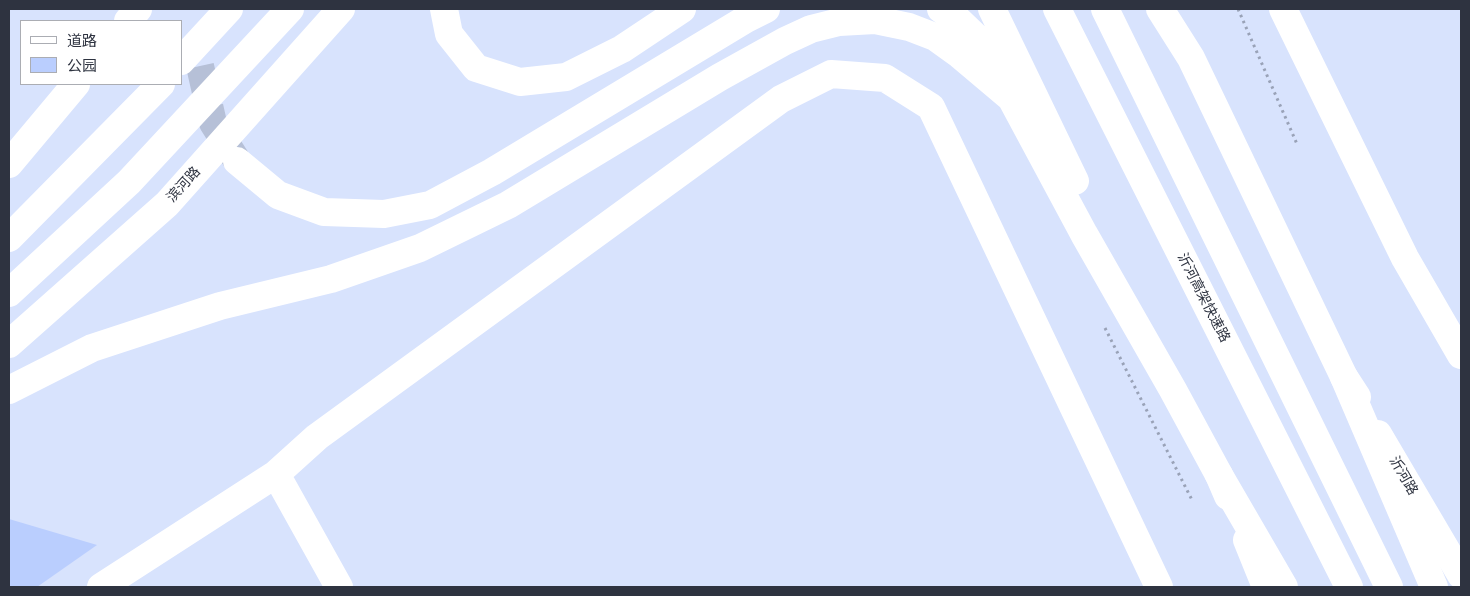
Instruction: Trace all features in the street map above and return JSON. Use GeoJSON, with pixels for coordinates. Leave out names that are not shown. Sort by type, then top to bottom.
{"type":"FeatureCollection","features":[{"type":"Feature","properties":{"kind":"main road"},"geometry":{"type":"LineString","coordinates":[[129,20],[138,9]]}},
{"type":"Feature","properties":{"kind":"main road"},"geometry":{"type":"LineString","coordinates":[[191,64],[207,9]]}},
{"type":"Feature","properties":{"kind":"main road"},"geometry":{"type":"LineString","coordinates":[[191,64],[229,9]]}},
{"type":"Feature","properties":{"kind":"main road"},"geometry":{"type":"LineString","coordinates":[[9,293],[129,182],[290,9]]}},
{"type":"Feature","properties":{"kind":"main road","name":"滨河路"},"geometry":{"type":"LineString","coordinates":[[9,344],[167,204],[341,9]]}},
{"type":"Feature","properties":{"kind":"main road"},"geometry":{"type":"LineString","coordinates":[[444,9],[449,34],[476,68],[520,82],[566,77],[622,49],[682,9]]}},
{"type":"Feature","properties":{"kind":"main road"},"geometry":{"type":"LineString","coordinates":[[237,161],[278,195],[324,212],[384,214],[430,205],[492,172],[746,19],[766,9]]}},
{"type":"Feature","properties":{"kind":"main road"},"geometry":{"type":"LineString","coordinates":[[942,9],[955,17],[978,39],[1084,234],[1284,587]]}},
{"type":"Feature","properties":{"kind":"main road"},"geometry":{"type":"LineString","coordinates":[[992,9],[1100,231],[1173,390]]}},
{"type":"Feature","properties":{"kind":"main road","name":"沂河高架快速路"},"geometry":{"type":"LineString","coordinates":[[1058,9],[1349,587]]}},
{"type":"Feature","properties":{"kind":"main road"},"geometry":{"type":"LineString","coordinates":[[1105,9],[1389,587]]}},
{"type":"Feature","properties":{"kind":"main road"},"geometry":{"type":"LineString","coordinates":[[1160,9],[1191,58]]}},
{"type":"Feature","properties":{"kind":"main road"},"geometry":{"type":"LineString","coordinates":[[1173,9],[1191,58],[1344,377],[1434,587]]}},
{"type":"Feature","properties":{"kind":"main road"},"geometry":{"type":"LineString","coordinates":[[1284,9],[1405,258],[1461,355]]}},
{"type":"Feature","properties":{"kind":"main road"},"geometry":{"type":"LineString","coordinates":[[9,390],[92,348],[220,306],[331,279],[420,248],[508,205],[720,77],[785,41],[811,29],[839,22],[874,20],[909,27],[935,38],[960,54],[1011,98]]}},
{"type":"Feature","properties":{"kind":"main road"},"geometry":{"type":"LineString","coordinates":[[101,587],[276,474],[318,437],[782,99],[831,74],[885,78],[931,107],[1159,587]]}},
{"type":"Feature","properties":{"kind":"main road"},"geometry":{"type":"LineString","coordinates":[[9,164],[75,85]]}},
{"type":"Feature","properties":{"kind":"main road"},"geometry":{"type":"LineString","coordinates":[[9,238],[158,87]]}},
{"type":"Feature","properties":{"kind":"main road","name":"沂河路"},"geometry":{"type":"LineString","coordinates":[[1344,377],[1461,575]]}},
{"type":"Feature","properties":{"kind":"main road"},"geometry":{"type":"LineString","coordinates":[[276,474],[339,587]]}},
{"type":"Feature","properties":{"kind":"main road"},"geometry":{"type":"LineString","coordinates":[[1219,475],[1266,587]]}},
{"type":"Feature","properties":{"kind":"path"},"geometry":{"type":"LineString","coordinates":[[1238,9],[1297,144]]}},
{"type":"Feature","properties":{"kind":"path"},"geometry":{"type":"LineString","coordinates":[[1102,322],[1192,500]]}},
{"type":"Feature","properties":{"kind":"green space"},"geometry":{"type":"Polygon","coordinates":[[[9,519],[97,545],[37,587],[9,587],[9,519]]]}},
{"type":"Feature","properties":{"kind":"tunnel"},"geometry":{"type":"LineString","coordinates":[[200,66],[213,123],[236,159]]}}]}
